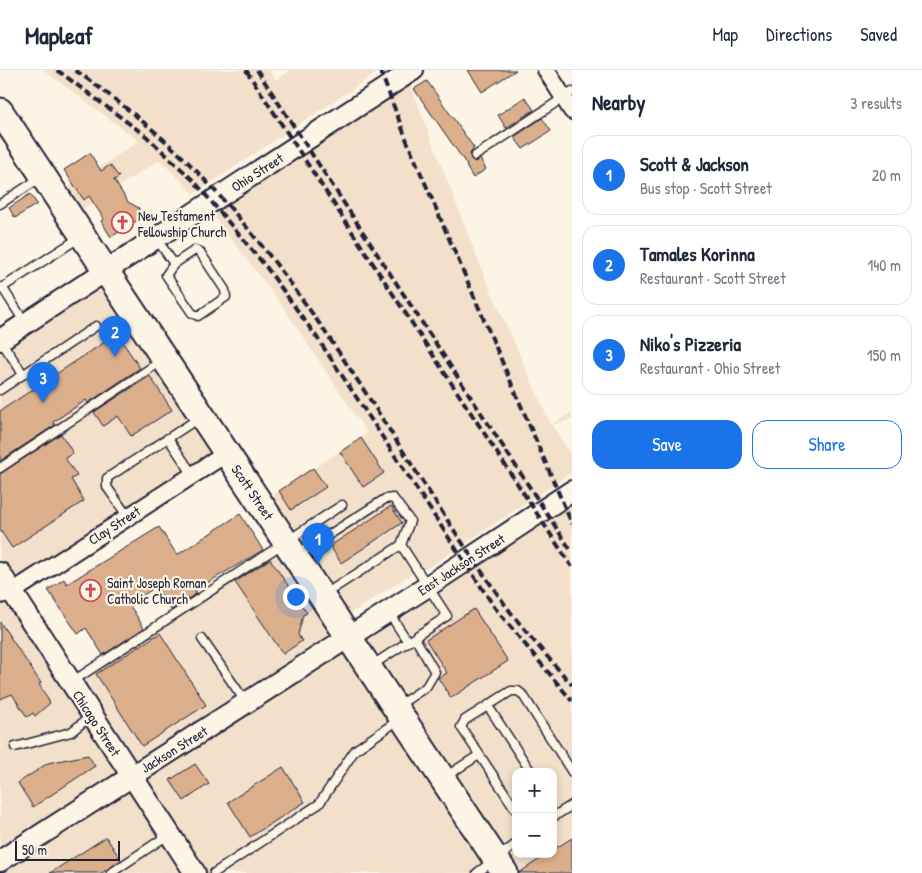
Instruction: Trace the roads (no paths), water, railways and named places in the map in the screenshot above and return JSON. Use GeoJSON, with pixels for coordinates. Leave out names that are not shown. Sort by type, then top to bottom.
{"type":"FeatureCollection","features":[{"type":"Feature","properties":{"kind":"main road","name":"Scott Street"},"geometry":{"type":"LineString","coordinates":[[0,111],[443,779],[493,869]]}},
{"type":"Feature","properties":{"kind":"street","name":"Ohio Street"},"geometry":{"type":"LineString","coordinates":[[0,339],[413,70]]}},
{"type":"Feature","properties":{"kind":"street"},"geometry":{"type":"LineString","coordinates":[[546,70],[569,100]]}},
{"type":"Feature","properties":{"kind":"street","name":"Clay Street"},"geometry":{"type":"LineString","coordinates":[[6,594],[227,453]]}},
{"type":"Feature","properties":{"kind":"street","name":"East Jackson Street"},"geometry":{"type":"LineString","coordinates":[[348,636],[388,612],[572,491]]}},
{"type":"Feature","properties":{"kind":"street","name":"Chicago Street"},"geometry":{"type":"LineString","coordinates":[[0,573],[6,594],[71,682],[195,873]]}},
{"type":"Feature","properties":{"kind":"street","name":"Jackson Street"},"geometry":{"type":"LineString","coordinates":[[0,861],[348,636]]}},
{"type":"Feature","properties":{"kind":"lane"},"geometry":{"type":"LineString","coordinates":[[475,156],[569,100]]}},
{"type":"Feature","properties":{"kind":"lane"},"geometry":{"type":"LineString","coordinates":[[0,204],[43,176]]}},
{"type":"Feature","properties":{"kind":"lane"},"geometry":{"type":"LineString","coordinates":[[25,323],[1,288],[82,235]]}},
{"type":"Feature","properties":{"kind":"lane"},"geometry":{"type":"LineString","coordinates":[[156,238],[174,264]]}},
{"type":"Feature","properties":{"kind":"lane"},"geometry":{"type":"LineString","coordinates":[[195,250],[200,252],[224,290],[226,297],[198,316],[192,313],[166,274],[174,264],[195,250]]}},
{"type":"Feature","properties":{"kind":"lane"},"geometry":{"type":"LineString","coordinates":[[0,390],[96,326]]}},
{"type":"Feature","properties":{"kind":"lane"},"geometry":{"type":"LineString","coordinates":[[0,339],[23,374]]}},
{"type":"Feature","properties":{"kind":"lane"},"geometry":{"type":"LineString","coordinates":[[0,468],[164,358]]}},
{"type":"Feature","properties":{"kind":"lane"},"geometry":{"type":"LineString","coordinates":[[128,516],[107,487],[107,478],[202,416]]}},
{"type":"Feature","properties":{"kind":"lane"},"geometry":{"type":"LineString","coordinates":[[168,438],[193,475]]}},
{"type":"Feature","properties":{"kind":"lane"},"geometry":{"type":"LineString","coordinates":[[71,682],[291,549],[385,499],[393,498],[398,502],[410,521],[401,545],[322,596]]}},
{"type":"Feature","properties":{"kind":"lane"},"geometry":{"type":"LineString","coordinates":[[291,549],[342,505]]}},
{"type":"Feature","properties":{"kind":"lane"},"geometry":{"type":"LineString","coordinates":[[369,667],[447,616],[401,545]]}},
{"type":"Feature","properties":{"kind":"lane"},"geometry":{"type":"LineString","coordinates":[[214,873],[319,804],[354,750],[426,688],[435,672],[388,612]]}},
{"type":"Feature","properties":{"kind":"lane"},"geometry":{"type":"LineString","coordinates":[[202,639],[246,703]]}},
{"type":"Feature","properties":{"kind":"lane"},"geometry":{"type":"LineString","coordinates":[[512,804],[461,727],[465,720],[511,692],[518,691],[523,694],[572,772]]}},
{"type":"Feature","properties":{"kind":"lane"},"geometry":{"type":"LineString","coordinates":[[488,706],[528,768]]}},
{"type":"Feature","properties":{"kind":"lane"},"geometry":{"type":"LineString","coordinates":[[15,747],[71,732],[92,715]]}},
{"type":"Feature","properties":{"kind":"lane"},"geometry":{"type":"LineString","coordinates":[[443,779],[479,755]]}},
{"type":"Feature","properties":{"kind":"lane"},"geometry":{"type":"LineString","coordinates":[[557,811],[572,805]]}},
{"type":"Feature","properties":{"kind":"lane"},"geometry":{"type":"LineString","coordinates":[[111,873],[170,834]]}},
{"type":"Feature","properties":{"kind":"lane"},"geometry":{"type":"LineString","coordinates":[[493,869],[512,848]]}},
{"type":"Feature","properties":{"kind":"railway"},"geometry":{"type":"LineString","coordinates":[[57,70],[146,136],[194,181],[267,268],[318,339],[495,608],[572,701]]}},
{"type":"Feature","properties":{"kind":"railway"},"geometry":{"type":"LineString","coordinates":[[75,70],[158,134],[203,178],[246,226],[286,277],[323,329],[464,546],[501,599],[526,632],[572,685]]}},
{"type":"Feature","properties":{"kind":"railway"},"geometry":{"type":"LineString","coordinates":[[246,70],[572,567]]}},
{"type":"Feature","properties":{"kind":"railway"},"geometry":{"type":"LineString","coordinates":[[257,70],[572,552]]}},
{"type":"Feature","properties":{"kind":"railway"},"geometry":{"type":"LineString","coordinates":[[380,70],[407,141],[572,524]]}},
{"type":"Feature","properties":{"kind":"place","name":"New Testament Fellowship Church"},"geometry":{"type":"Point","coordinates":[122,223]}},
{"type":"Feature","properties":{"kind":"place","name":"Tamales Korinna"},"geometry":{"type":"Point","coordinates":[115,357]}},
{"type":"Feature","properties":{"kind":"place","name":"Niko's Pizzeria"},"geometry":{"type":"Point","coordinates":[43,403]}},
{"type":"Feature","properties":{"kind":"place","name":"Scott & Jackson"},"geometry":{"type":"Point","coordinates":[318,564]}},
{"type":"Feature","properties":{"kind":"place","name":"Saint Joseph Roman Catholic Church"},"geometry":{"type":"Point","coordinates":[91,590]}}]}
